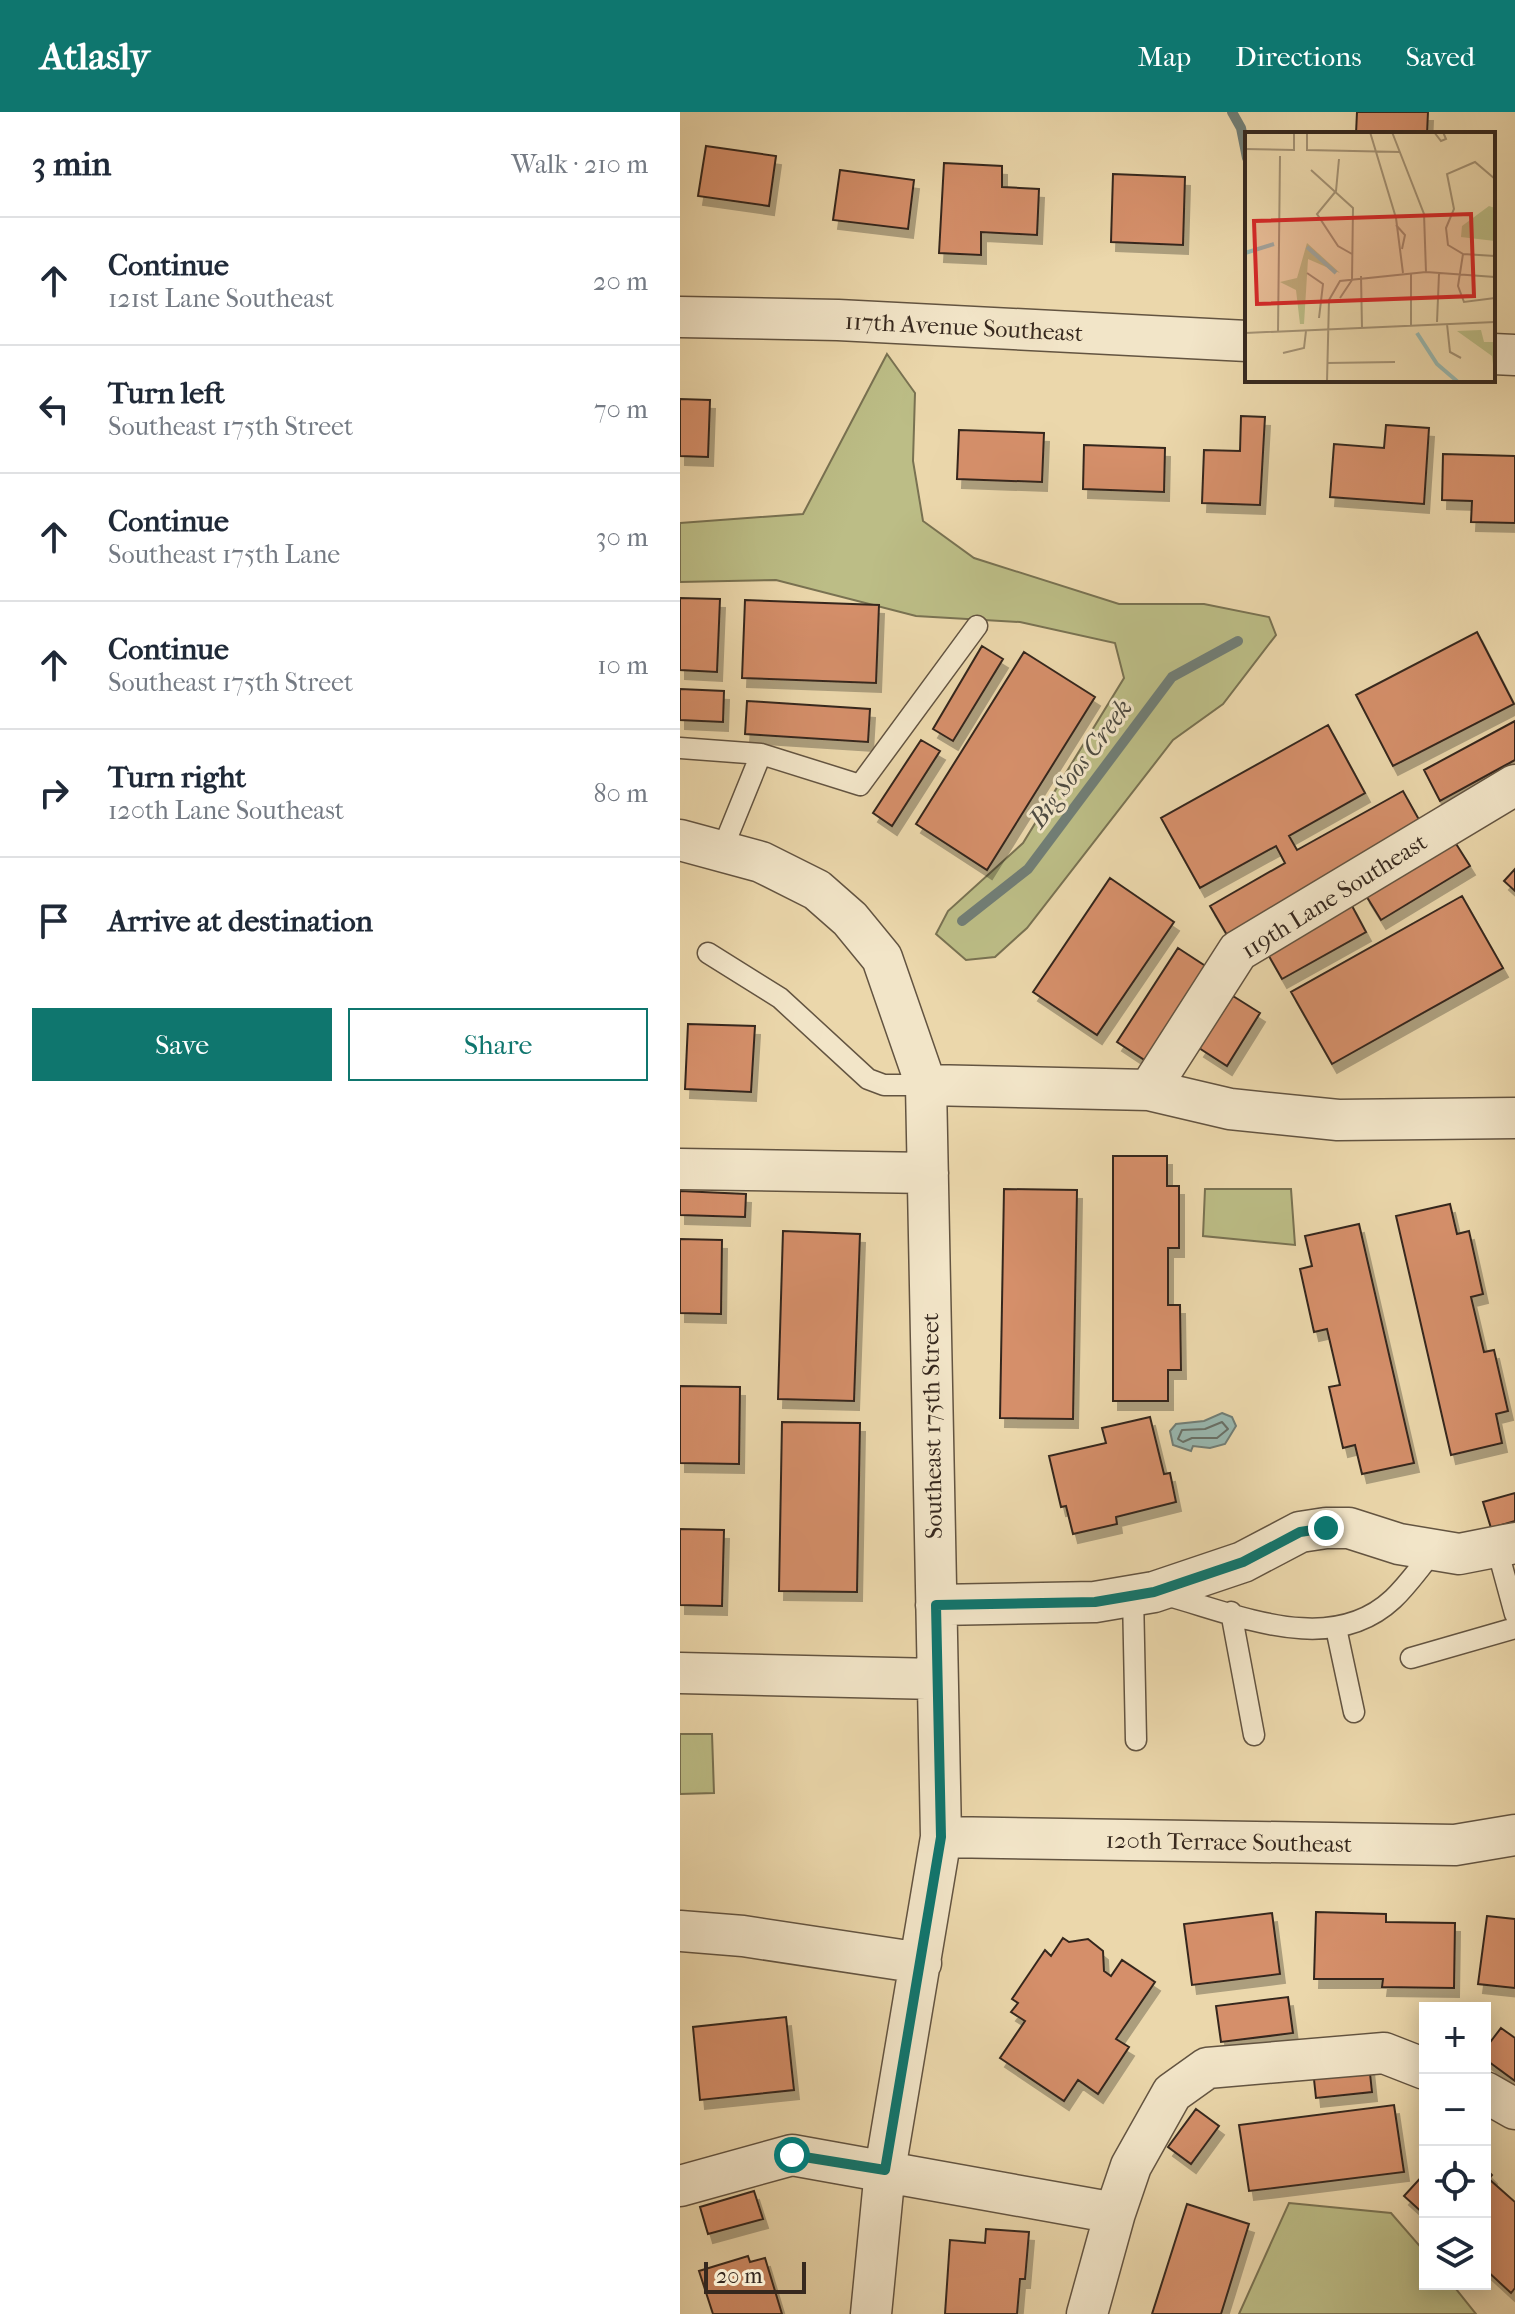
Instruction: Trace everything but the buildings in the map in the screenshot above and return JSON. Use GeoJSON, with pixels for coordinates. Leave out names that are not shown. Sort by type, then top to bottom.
{"type":"FeatureCollection","features":[{"type":"Feature","properties":{"kind":"street","name":"117th Avenue Southeast"},"geometry":{"type":"LineString","coordinates":[[680,317],[838,320],[1245,341]]}},
{"type":"Feature","properties":{"kind":"street"},"geometry":{"type":"LineString","coordinates":[[1495,354],[1515,355]]}},
{"type":"Feature","properties":{"kind":"street","name":"119th Lane Southeast"},"geometry":{"type":"LineString","coordinates":[[1149,1090],[1238,951],[1515,785]]}},
{"type":"Feature","properties":{"kind":"street","name":"Southeast 175th Street"},"geometry":{"type":"LineString","coordinates":[[680,840],[761,862],[817,890],[850,919],[882,958],[926,1085],[941,1837]]}},
{"type":"Feature","properties":{"kind":"street"},"geometry":{"type":"LineString","coordinates":[[926,1085],[1149,1090],[1230,1109],[1338,1120],[1515,1118]]}},
{"type":"Feature","properties":{"kind":"street"},"geometry":{"type":"LineString","coordinates":[[680,1169],[928,1173]]}},
{"type":"Feature","properties":{"kind":"street"},"geometry":{"type":"LineString","coordinates":[[936,1605],[1095,1602],[1143,1594],[1243,1562],[1300,1532],[1326,1528],[1349,1528],[1433,1552],[1459,1554],[1506,1546]]}},
{"type":"Feature","properties":{"kind":"street"},"geometry":{"type":"LineString","coordinates":[[680,1673],[937,1679]]}},
{"type":"Feature","properties":{"kind":"street","name":"120th Terrace Southeast"},"geometry":{"type":"LineString","coordinates":[[941,1837],[1455,1845],[1515,1835]]}},
{"type":"Feature","properties":{"kind":"street"},"geometry":{"type":"LineString","coordinates":[[871,2314],[885,2170],[941,1837]]}},
{"type":"Feature","properties":{"kind":"street"},"geometry":{"type":"LineString","coordinates":[[680,1931],[743,1936],[921,1963]]}},
{"type":"Feature","properties":{"kind":"street"},"geometry":{"type":"LineString","coordinates":[[1087,2314],[1131,2166],[1172,2093],[1207,2068],[1384,2053],[1419,2067]]}},
{"type":"Feature","properties":{"kind":"street"},"geometry":{"type":"LineString","coordinates":[[1491,2095],[1515,2109]]}},
{"type":"Feature","properties":{"kind":"street"},"geometry":{"type":"LineString","coordinates":[[680,2186],[792,2155],[1115,2213]]}},
{"type":"Feature","properties":{"kind":"lane"},"geometry":{"type":"LineString","coordinates":[[680,748],[761,754],[860,785],[977,626]]}},
{"type":"Feature","properties":{"kind":"lane"},"geometry":{"type":"LineString","coordinates":[[722,850],[761,754]]}},
{"type":"Feature","properties":{"kind":"lane"},"geometry":{"type":"LineString","coordinates":[[708,953],[780,998],[868,1079],[884,1085],[926,1085]]}},
{"type":"Feature","properties":{"kind":"lane"},"geometry":{"type":"LineString","coordinates":[[1506,1546],[1515,1614]]}},
{"type":"Feature","properties":{"kind":"lane"},"geometry":{"type":"LineString","coordinates":[[1136,1740],[1143,1594],[1296,1629],[1323,1631],[1356,1623],[1393,1600],[1433,1552]]}},
{"type":"Feature","properties":{"kind":"lane"},"geometry":{"type":"LineString","coordinates":[[1231,1612],[1254,1735]]}},
{"type":"Feature","properties":{"kind":"lane"},"geometry":{"type":"LineString","coordinates":[[1336,1628],[1354,1712]]}},
{"type":"Feature","properties":{"kind":"lane"},"geometry":{"type":"LineString","coordinates":[[1411,1658],[1515,1628]]}},
{"type":"Feature","properties":{"kind":"green space"},"geometry":{"type":"Polygon","coordinates":[[[887,354],[915,393],[913,461],[923,521],[974,558],[1119,604],[1204,604],[1269,617],[1276,635],[1223,704],[1173,740],[1027,928],[995,957],[966,960],[936,934],[948,911],[1023,843],[1124,678],[1115,643],[1020,622],[916,616],[776,580],[680,582],[680,523],[803,514],[887,354]]]}},
{"type":"Feature","properties":{"kind":"green space"},"geometry":{"type":"Polygon","coordinates":[[[1205,1189],[1291,1189],[1295,1245],[1203,1236],[1205,1189]]]}},
{"type":"Feature","properties":{"kind":"green space"},"geometry":{"type":"Polygon","coordinates":[[[680,1734],[712,1734],[714,1793],[680,1794],[680,1734]]]}},
{"type":"Feature","properties":{"kind":"green space"},"geometry":{"type":"Polygon","coordinates":[[[1289,2203],[1391,2213],[1419,2245],[1419,2290],[1457,2290],[1476,2314],[1239,2314],[1289,2203]]]}},
{"type":"Feature","properties":{"kind":"water"},"geometry":{"type":"Polygon","coordinates":[[[1222,1413],[1232,1417],[1236,1426],[1225,1444],[1210,1448],[1193,1446],[1191,1451],[1173,1445],[1170,1431],[1176,1424],[1204,1421],[1222,1413]]]}},
{"type":"Feature","properties":{"kind":"waterway","name":"Big Soos Creek"},"geometry":{"type":"LineString","coordinates":[[1232,112],[1241,128],[1245,148]]}},
{"type":"Feature","properties":{"kind":"waterway","name":"Big Soos Creek"},"geometry":{"type":"LineString","coordinates":[[962,921],[1028,869],[1172,677],[1238,641]]}},
{"type":"Feature","properties":{"kind":"route"},"geometry":{"type":"LineString","coordinates":[[792,2155],[885,2170],[941,1837],[936,1605],[1095,1602],[1154,1592],[1243,1562],[1300,1532],[1326,1528]]}}]}
